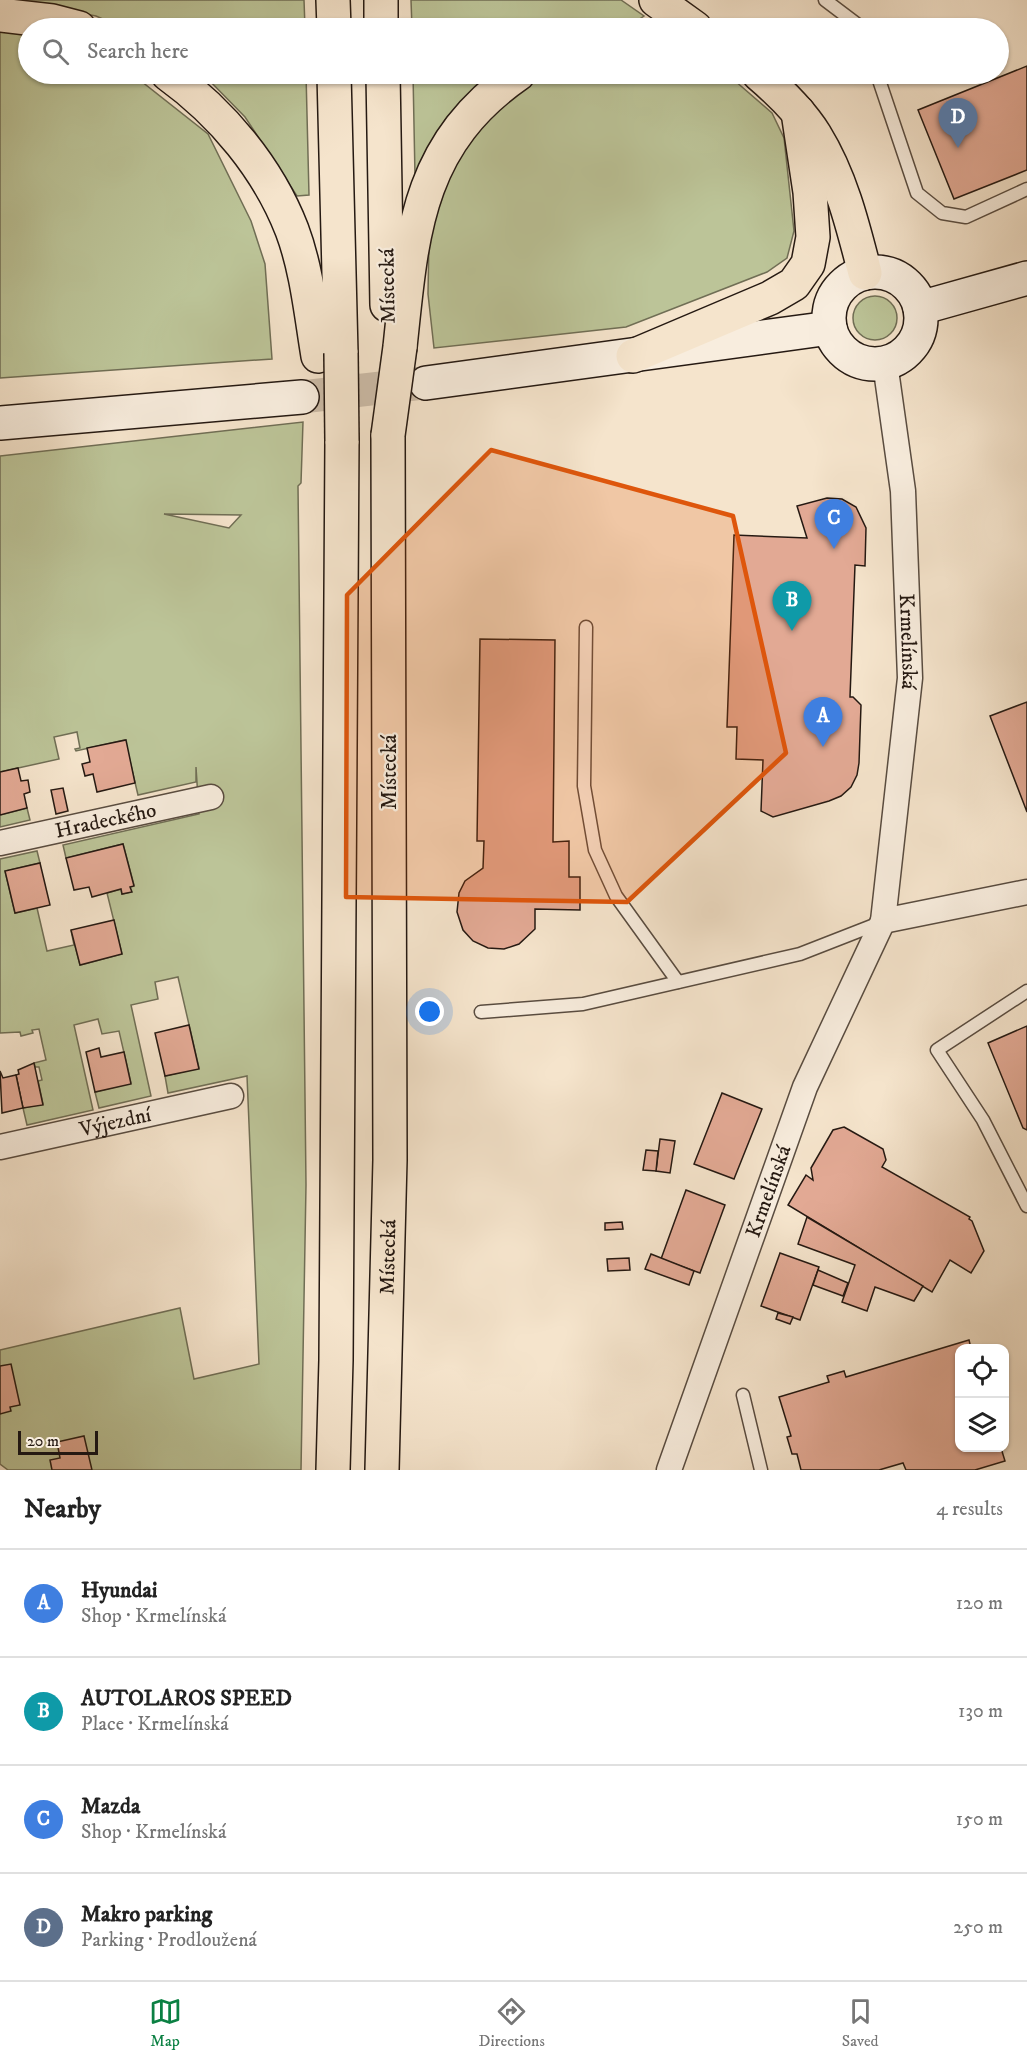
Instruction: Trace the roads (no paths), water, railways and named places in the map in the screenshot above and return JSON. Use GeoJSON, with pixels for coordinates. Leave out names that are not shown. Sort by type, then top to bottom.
{"type":"FeatureCollection","features":[{"type":"Feature","properties":{"kind":"highway"},"geometry":{"type":"LineString","coordinates":[[333,0],[334,18]]}},
{"type":"Feature","properties":{"kind":"highway"},"geometry":{"type":"LineString","coordinates":[[656,0],[681,18]]}},
{"type":"Feature","properties":{"kind":"highway"},"geometry":{"type":"LineString","coordinates":[[0,15],[26,18]]}},
{"type":"Feature","properties":{"kind":"highway"},"geometry":{"type":"LineString","coordinates":[[180,84],[212,110],[237,137],[278,199],[292,231],[329,355]]}},
{"type":"Feature","properties":{"kind":"highway"},"geometry":{"type":"LineString","coordinates":[[333,1470],[336,1348],[341,550],[329,355],[334,84]]}},
{"type":"Feature","properties":{"kind":"highway","name":"Místecká"},"geometry":{"type":"LineString","coordinates":[[382,84],[394,348],[388,435],[390,1160],[382,1470]]}},
{"type":"Feature","properties":{"kind":"highway"},"geometry":{"type":"LineString","coordinates":[[394,348],[411,248],[418,216],[430,181],[446,148],[467,118],[492,93],[505,84]]}},
{"type":"Feature","properties":{"kind":"highway"},"geometry":{"type":"LineString","coordinates":[[769,84],[798,112],[814,134],[838,181],[865,273]]}},
{"type":"Feature","properties":{"kind":"highway"},"geometry":{"type":"LineString","coordinates":[[633,356],[770,298],[794,284],[808,264],[813,237],[810,192],[798,112]]}},
{"type":"Feature","properties":{"kind":"main road"},"geometry":{"type":"LineString","coordinates":[[883,272],[900,279],[913,291],[920,308],[921,326],[914,342],[902,356],[885,363],[867,363],[850,357],[837,344],[830,328],[830,310],[836,293],[848,280],[865,273],[883,272]]}},
{"type":"Feature","properties":{"kind":"main road"},"geometry":{"type":"LineString","coordinates":[[920,308],[1027,278]]}},
{"type":"Feature","properties":{"kind":"main road"},"geometry":{"type":"LineString","coordinates":[[426,383],[830,328]]}},
{"type":"Feature","properties":{"kind":"main road"},"geometry":{"type":"LineString","coordinates":[[0,423],[302,397]]}},
{"type":"Feature","properties":{"kind":"street","name":"Krmelínská"},"geometry":{"type":"LineString","coordinates":[[669,1470],[805,1087],[883,921],[910,678],[903,491],[885,363]]}},
{"type":"Feature","properties":{"kind":"street","name":"Hradeckého"},"geometry":{"type":"LineString","coordinates":[[0,843],[211,797]]}},
{"type":"Feature","properties":{"kind":"street"},"geometry":{"type":"LineString","coordinates":[[883,921],[1027,892]]}},
{"type":"Feature","properties":{"kind":"street","name":"Výjezdní"},"geometry":{"type":"LineString","coordinates":[[0,1147],[231,1096]]}},
{"type":"Feature","properties":{"kind":"lane"},"geometry":{"type":"LineString","coordinates":[[825,0],[849,18]]}},
{"type":"Feature","properties":{"kind":"lane"},"geometry":{"type":"LineString","coordinates":[[881,84],[917,193],[942,213],[966,217],[1027,189]]}},
{"type":"Feature","properties":{"kind":"lane"},"geometry":{"type":"LineString","coordinates":[[586,627],[584,786],[595,850],[616,896],[678,982]]}},
{"type":"Feature","properties":{"kind":"lane"},"geometry":{"type":"LineString","coordinates":[[481,1012],[584,1004],[800,954],[883,921]]}},
{"type":"Feature","properties":{"kind":"lane"},"geometry":{"type":"LineString","coordinates":[[1027,991],[937,1050],[983,1120],[1027,1206]]}},
{"type":"Feature","properties":{"kind":"lane"},"geometry":{"type":"LineString","coordinates":[[743,1395],[761,1470]]}},
{"type":"Feature","properties":{"kind":"tunnel"},"geometry":{"type":"LineString","coordinates":[[302,397],[423,383]]}},
{"type":"Feature","properties":{"kind":"place","name":"Makro parking"},"geometry":{"type":"Point","coordinates":[958,148]}},
{"type":"Feature","properties":{"kind":"place","name":"Mazda"},"geometry":{"type":"Point","coordinates":[834,549]}},
{"type":"Feature","properties":{"kind":"place","name":"AUTOLAROS SPEED"},"geometry":{"type":"Point","coordinates":[792,631]}},
{"type":"Feature","properties":{"kind":"place","name":"Hyundai"},"geometry":{"type":"Point","coordinates":[823,747]}}]}
